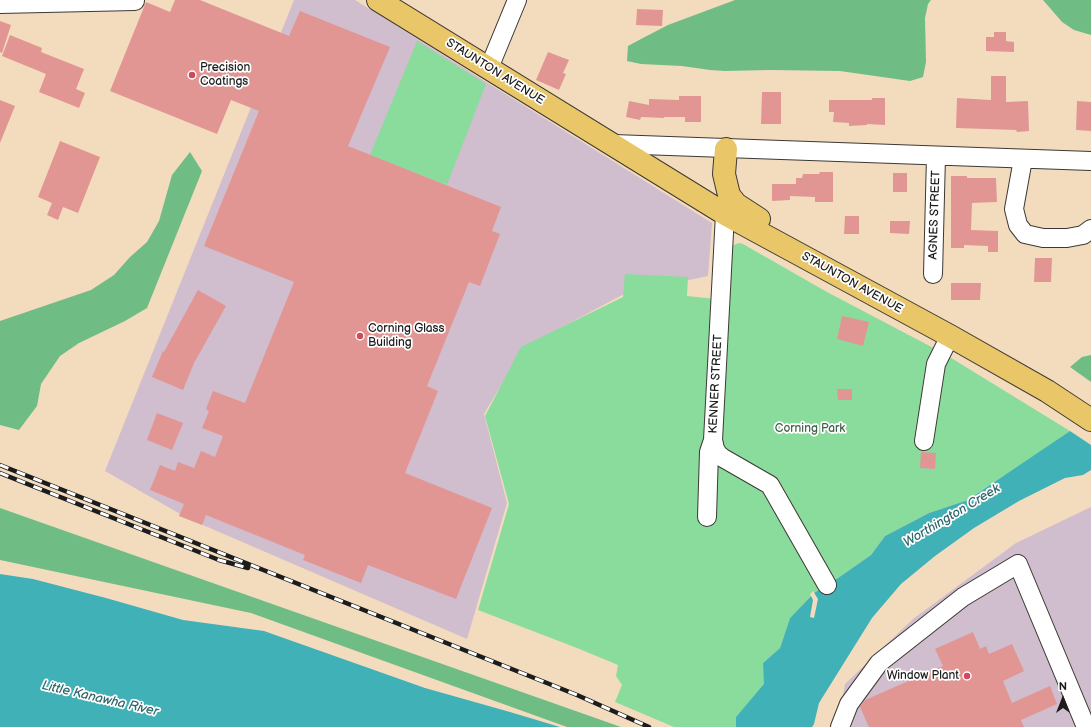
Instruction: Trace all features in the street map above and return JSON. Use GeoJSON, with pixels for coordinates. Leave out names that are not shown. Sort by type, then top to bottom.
{"type":"FeatureCollection","features":[{"type":"Feature","properties":{"kind":"main road","name":"STAUNTON AVENUE"},"geometry":{"type":"LineString","coordinates":[[378,0],[401,6],[489,68],[725,214],[950,336],[1047,391],[1091,420]]}},
{"type":"Feature","properties":{"kind":"main road"},"geometry":{"type":"LineString","coordinates":[[726,149],[724,174],[729,195],[736,204],[816,253],[841,277]]}},
{"type":"Feature","properties":{"kind":"main road"},"geometry":{"type":"LineString","coordinates":[[704,201],[724,174]]}},
{"type":"Feature","properties":{"kind":"street"},"geometry":{"type":"LineString","coordinates":[[0,4],[135,0]]}},
{"type":"Feature","properties":{"kind":"street"},"geometry":{"type":"LineString","coordinates":[[489,68],[516,0]]}},
{"type":"Feature","properties":{"kind":"street","name":"STAUNTON AVENUE"},"geometry":{"type":"LineString","coordinates":[[613,144],[1091,161]]}},
{"type":"Feature","properties":{"kind":"street","name":"AGNES STREET"},"geometry":{"type":"LineString","coordinates":[[933,274],[936,156]]}},
{"type":"Feature","properties":{"kind":"street"},"geometry":{"type":"LineString","coordinates":[[1023,159],[1014,209],[1018,225],[1025,234],[1043,238],[1067,238],[1082,235],[1091,229]]}},
{"type":"Feature","properties":{"kind":"street","name":"KENNER STREET"},"geometry":{"type":"LineString","coordinates":[[725,214],[713,440],[715,449],[723,458],[770,485],[827,585]]}},
{"type":"Feature","properties":{"kind":"street"},"geometry":{"type":"LineString","coordinates":[[924,441],[936,364],[950,336]]}},
{"type":"Feature","properties":{"kind":"street"},"geometry":{"type":"LineString","coordinates":[[707,517],[709,452],[713,440]]}},
{"type":"Feature","properties":{"kind":"street"},"geometry":{"type":"LineString","coordinates":[[840,727],[849,704],[879,663],[963,597],[1018,564],[1086,727]]}},
{"type":"Feature","properties":{"kind":"shaded area"},"geometry":{"type":"Polygon","coordinates":[[[294,0],[355,0],[712,223],[708,276],[624,294],[523,348],[484,414],[507,503],[467,639],[189,519],[105,471],[294,0]]]}},
{"type":"Feature","properties":{"kind":"shaded area"},"geometry":{"type":"Polygon","coordinates":[[[1091,507],[1091,727],[837,727],[845,684],[913,619],[1016,543],[1091,507]]]}},
{"type":"Feature","properties":{"kind":"green space"},"geometry":{"type":"Polygon","coordinates":[[[735,0],[931,0],[928,4],[925,18],[926,62],[923,77],[910,81],[840,71],[725,71],[682,66],[641,64],[627,61],[628,46],[668,25],[735,0]]]}},
{"type":"Feature","properties":{"kind":"green space"},"geometry":{"type":"Polygon","coordinates":[[[1043,0],[1091,0],[1091,35],[1074,30],[1062,22],[1043,0]]]}},
{"type":"Feature","properties":{"kind":"green space"},"geometry":{"type":"Polygon","coordinates":[[[417,41],[486,84],[447,185],[370,155],[417,41]]]}},
{"type":"Feature","properties":{"kind":"green space"},"geometry":{"type":"Polygon","coordinates":[[[190,152],[202,171],[147,308],[125,321],[79,343],[60,356],[41,384],[37,406],[19,430],[0,425],[0,321],[91,290],[114,275],[130,257],[147,242],[159,221],[172,175],[190,152]]]}},
{"type":"Feature","properties":{"kind":"green space","name":"Corning Park"},"geometry":{"type":"Polygon","coordinates":[[[739,243],[827,292],[943,353],[1070,431],[968,500],[929,513],[885,536],[871,555],[814,593],[790,618],[780,648],[763,663],[765,684],[736,717],[736,727],[674,727],[615,702],[622,685],[616,676],[618,665],[478,610],[509,504],[485,416],[521,347],[623,297],[625,274],[688,277],[687,296],[725,300],[731,246],[739,243]]]}},
{"type":"Feature","properties":{"kind":"green space"},"geometry":{"type":"Polygon","coordinates":[[[1091,355],[1091,382],[1070,367],[1082,357],[1091,355]]]}},
{"type":"Feature","properties":{"kind":"green space"},"geometry":{"type":"Polygon","coordinates":[[[0,508],[621,727],[567,727],[251,613],[0,560],[0,508]]]}},
{"type":"Feature","properties":{"kind":"water","name":"Worthington Creek"},"geometry":{"type":"Polygon","coordinates":[[[1070,431],[1091,445],[1091,470],[1083,475],[1065,478],[1019,501],[974,528],[935,556],[901,584],[872,618],[819,703],[812,727],[736,727],[736,717],[764,684],[763,663],[780,648],[790,618],[814,593],[871,555],[885,536],[929,513],[968,500],[1070,431]]]}},
{"type":"Feature","properties":{"kind":"water","name":"Little Kanawha River"},"geometry":{"type":"Polygon","coordinates":[[[0,574],[33,579],[183,620],[264,631],[425,688],[560,727],[0,727],[0,574]]]}},
{"type":"Feature","properties":{"kind":"pier"},"geometry":{"type":"Polygon","coordinates":[[[813,591],[818,599],[814,618],[810,617],[813,600],[810,594],[813,591]]]}},
{"type":"Feature","properties":{"kind":"building","name":"Corning Glass Building"},"geometry":{"type":"Polygon","coordinates":[[[175,0],[200,0],[289,36],[300,11],[390,47],[348,146],[501,207],[492,231],[500,234],[480,286],[469,282],[427,386],[438,391],[405,473],[492,508],[456,599],[368,565],[361,583],[303,560],[305,555],[206,515],[202,525],[179,516],[184,504],[150,490],[160,465],[175,471],[178,462],[194,468],[201,451],[215,457],[223,436],[202,428],[209,411],[206,409],[213,391],[245,403],[294,282],[204,246],[259,111],[231,100],[217,134],[110,91],[146,2],[170,12],[175,0]]]}},
{"type":"Feature","properties":{"kind":"building"},"geometry":{"type":"Polygon","coordinates":[[[637,9],[663,10],[662,26],[636,25],[637,9]]]}},
{"type":"Feature","properties":{"kind":"building"},"geometry":{"type":"Polygon","coordinates":[[[0,21],[11,25],[2,53],[0,52],[0,21]]]}},
{"type":"Feature","properties":{"kind":"building"},"geometry":{"type":"Polygon","coordinates":[[[994,32],[1006,32],[1006,41],[1014,42],[1014,52],[986,51],[986,37],[994,37],[994,32]]]}},
{"type":"Feature","properties":{"kind":"building"},"geometry":{"type":"Polygon","coordinates":[[[10,35],[42,48],[41,52],[84,69],[76,89],[85,93],[79,108],[39,92],[46,74],[2,56],[10,35]]]}},
{"type":"Feature","properties":{"kind":"building"},"geometry":{"type":"Polygon","coordinates":[[[548,52],[569,60],[563,73],[566,74],[559,90],[536,80],[548,52]]]}},
{"type":"Feature","properties":{"kind":"building"},"geometry":{"type":"Polygon","coordinates":[[[991,76],[1006,76],[1006,102],[1028,101],[1029,131],[1017,132],[1016,130],[956,128],[957,98],[991,100],[991,76]]]}},
{"type":"Feature","properties":{"kind":"building"},"geometry":{"type":"Polygon","coordinates":[[[762,92],[781,92],[781,124],[761,124],[762,92]]]}},
{"type":"Feature","properties":{"kind":"building"},"geometry":{"type":"Polygon","coordinates":[[[679,96],[701,96],[701,122],[685,122],[685,117],[641,117],[640,120],[626,117],[629,101],[649,105],[649,99],[679,100],[679,96]]]}},
{"type":"Feature","properties":{"kind":"building"},"geometry":{"type":"Polygon","coordinates":[[[872,98],[885,98],[885,125],[867,124],[849,126],[849,123],[833,122],[834,112],[829,112],[829,100],[872,100],[872,98]]]}},
{"type":"Feature","properties":{"kind":"building"},"geometry":{"type":"Polygon","coordinates":[[[0,100],[15,106],[0,143],[0,100]]]}},
{"type":"Feature","properties":{"kind":"building"},"geometry":{"type":"Polygon","coordinates":[[[1077,101],[1091,102],[1091,131],[1076,130],[1077,101]]]}},
{"type":"Feature","properties":{"kind":"building"},"geometry":{"type":"Polygon","coordinates":[[[60,141],[100,157],[78,213],[63,207],[58,220],[47,215],[52,203],[38,197],[60,141]]]}},
{"type":"Feature","properties":{"kind":"building"},"geometry":{"type":"Polygon","coordinates":[[[820,172],[833,172],[833,202],[815,202],[815,197],[790,196],[790,200],[772,201],[772,184],[796,184],[796,178],[802,178],[803,174],[819,174],[820,172]]]}},
{"type":"Feature","properties":{"kind":"building"},"geometry":{"type":"Polygon","coordinates":[[[893,173],[907,173],[907,192],[893,192],[893,173]]]}},
{"type":"Feature","properties":{"kind":"building"},"geometry":{"type":"Polygon","coordinates":[[[951,176],[967,176],[967,178],[996,178],[997,202],[972,203],[971,230],[998,231],[998,252],[988,252],[988,246],[964,245],[964,248],[951,248],[951,176]]]}},
{"type":"Feature","properties":{"kind":"building"},"geometry":{"type":"Polygon","coordinates":[[[845,216],[859,216],[859,234],[844,234],[845,216]]]}},
{"type":"Feature","properties":{"kind":"building"},"geometry":{"type":"Polygon","coordinates":[[[890,221],[910,221],[909,234],[890,233],[890,221]]]}},
{"type":"Feature","properties":{"kind":"building"},"geometry":{"type":"Polygon","coordinates":[[[1035,258],[1052,258],[1051,282],[1034,282],[1035,258]]]}},
{"type":"Feature","properties":{"kind":"building"},"geometry":{"type":"Polygon","coordinates":[[[951,283],[981,283],[980,300],[951,300],[951,283]]]}},
{"type":"Feature","properties":{"kind":"building"},"geometry":{"type":"Polygon","coordinates":[[[198,290],[226,306],[194,363],[183,390],[152,377],[163,351],[164,352],[198,290]]]}},
{"type":"Feature","properties":{"kind":"building"},"geometry":{"type":"Polygon","coordinates":[[[842,316],[869,322],[863,346],[837,339],[842,316]]]}},
{"type":"Feature","properties":{"kind":"building"},"geometry":{"type":"Polygon","coordinates":[[[837,389],[852,389],[852,400],[838,400],[837,389]]]}},
{"type":"Feature","properties":{"kind":"building"},"geometry":{"type":"Polygon","coordinates":[[[157,413],[183,423],[172,450],[147,440],[157,413]]]}},
{"type":"Feature","properties":{"kind":"building"},"geometry":{"type":"Polygon","coordinates":[[[921,452],[936,453],[935,469],[920,468],[921,452]]]}},
{"type":"Feature","properties":{"kind":"building","name":"Window Plant"},"geometry":{"type":"Polygon","coordinates":[[[973,632],[980,649],[986,646],[989,654],[1012,644],[1024,671],[1003,681],[1012,703],[1050,686],[1057,704],[1021,720],[1024,727],[869,727],[860,707],[865,700],[943,666],[935,649],[973,632]]]}},
{"type":"Feature","properties":{"kind":"railway"},"geometry":{"type":"LineString","coordinates":[[0,465],[577,695],[649,727]]}},
{"type":"Feature","properties":{"kind":"railway"},"geometry":{"type":"LineString","coordinates":[[0,473],[219,560],[248,568]]}},
{"type":"Feature","properties":{"kind":"place","name":"Precision Coatings"},"geometry":{"type":"Point","coordinates":[192,75]}},
{"type":"Feature","properties":{"kind":"place","name":"Corning Glass Building"},"geometry":{"type":"Point","coordinates":[360,336]}},
{"type":"Feature","properties":{"kind":"place","name":"Window Plant"},"geometry":{"type":"Point","coordinates":[967,676]}}]}
